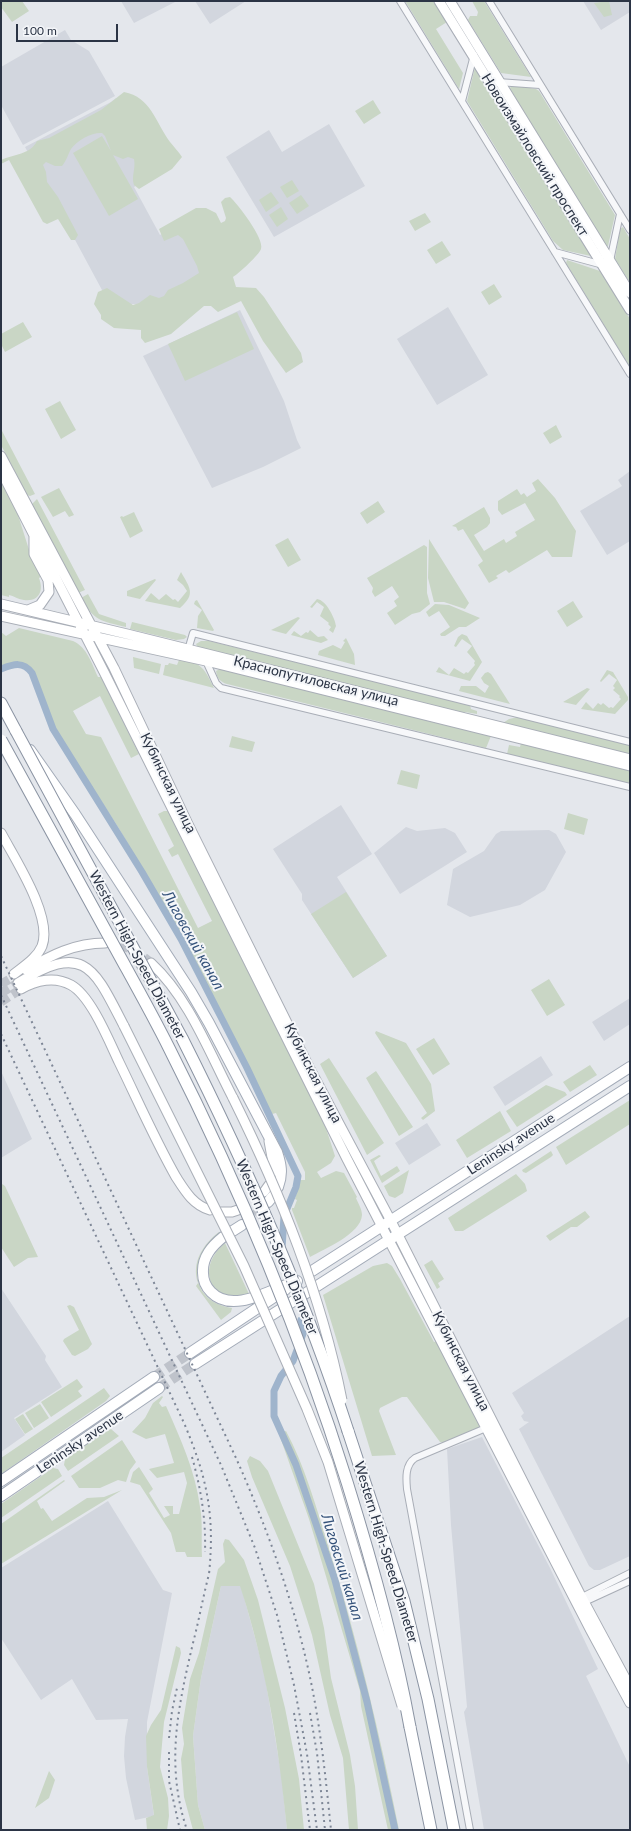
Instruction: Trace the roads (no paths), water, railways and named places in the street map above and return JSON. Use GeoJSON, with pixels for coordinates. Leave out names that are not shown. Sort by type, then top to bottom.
{"type":"FeatureCollection","features":[{"type":"Feature","properties":{"kind":"highway","name":"Western High-Speed Diameter"},"geometry":{"type":"LineString","coordinates":[[1,703],[182,1038],[211,1095],[287,1264],[348,1431],[404,1602],[428,1698],[454,1830]]}},
{"type":"Feature","properties":{"kind":"highway","name":"Western High-Speed Diameter"},"geometry":{"type":"LineString","coordinates":[[1,740],[168,1046],[221,1154],[266,1256],[324,1411],[365,1540],[402,1684],[431,1830]]}},
{"type":"Feature","properties":{"kind":"main road","name":"Новоизмайловский проспект"},"geometry":{"type":"LineString","coordinates":[[439,1],[477,53]]}},
{"type":"Feature","properties":{"kind":"main road","name":"Новоизмайловский проспект"},"geometry":{"type":"LineString","coordinates":[[450,1],[477,53],[606,263],[630,310]]}},
{"type":"Feature","properties":{"kind":"main road","name":"Новоизмайловский проспект"},"geometry":{"type":"LineString","coordinates":[[606,263],[630,293]]}},
{"type":"Feature","properties":{"kind":"main road","name":"Кубинская улица"},"geometry":{"type":"LineString","coordinates":[[1,456],[92,626],[386,1224]]}},
{"type":"Feature","properties":{"kind":"main road","name":"Кубинская улица"},"geometry":{"type":"LineString","coordinates":[[1,471],[79,622],[347,1159],[394,1238],[581,1600],[630,1703]]}},
{"type":"Feature","properties":{"kind":"main road"},"geometry":{"type":"LineString","coordinates":[[27,610],[40,605],[49,592],[48,580],[34,554],[34,534]]}},
{"type":"Feature","properties":{"kind":"main road","name":"Краснопутиловская улица"},"geometry":{"type":"LineString","coordinates":[[1,604],[630,759]]}},
{"type":"Feature","properties":{"kind":"main road","name":"Краснопутиловская улица"},"geometry":{"type":"LineString","coordinates":[[1,616],[206,661],[630,766]]}},
{"type":"Feature","properties":{"kind":"main road"},"geometry":{"type":"LineString","coordinates":[[16,731],[75,814],[169,957],[210,1023],[277,1152],[280,1163],[281,1180],[270,1192]]}},
{"type":"Feature","properties":{"kind":"main road"},"geometry":{"type":"LineString","coordinates":[[1,833],[38,904],[45,934],[42,947],[17,980]]}},
{"type":"Feature","properties":{"kind":"main road"},"geometry":{"type":"LineString","coordinates":[[17,980],[62,951],[92,942],[104,943]]}},
{"type":"Feature","properties":{"kind":"main road"},"geometry":{"type":"LineString","coordinates":[[17,980],[47,966],[59,963],[79,964],[90,970],[98,977],[124,1026],[244,1266],[307,1409],[328,1462],[395,1685],[410,1727]]}},
{"type":"Feature","properties":{"kind":"main road"},"geometry":{"type":"LineString","coordinates":[[151,963],[162,973],[187,1010],[233,1098],[270,1176],[307,1269],[320,1311],[338,1382],[348,1431]]}},
{"type":"Feature","properties":{"kind":"main road"},"geometry":{"type":"LineString","coordinates":[[17,980],[33,983],[47,980],[58,981],[71,985],[84,997],[100,1024],[176,1177],[193,1200],[202,1207],[210,1210]]}},
{"type":"Feature","properties":{"kind":"main road","name":"Leninsky avenue"},"geometry":{"type":"LineString","coordinates":[[312,1271],[630,1067]]}},
{"type":"Feature","properties":{"kind":"main road","name":"Leninsky avenue"},"geometry":{"type":"LineString","coordinates":[[195,1364],[630,1086]]}},
{"type":"Feature","properties":{"kind":"main road"},"geometry":{"type":"LineString","coordinates":[[268,1135],[273,1163],[272,1173]]}},
{"type":"Feature","properties":{"kind":"main road"},"geometry":{"type":"LineString","coordinates":[[221,1212],[232,1212],[238,1210]]}},
{"type":"Feature","properties":{"kind":"main road"},"geometry":{"type":"LineString","coordinates":[[190,1353],[297,1281],[248,1300],[232,1302],[218,1298],[208,1288],[204,1281],[203,1267],[210,1250],[227,1235],[242,1225]]}},
{"type":"Feature","properties":{"kind":"main road","name":"Кубинская улица"},"geometry":{"type":"LineString","coordinates":[[394,1238],[486,1428],[630,1687]]}},
{"type":"Feature","properties":{"kind":"main road","name":"Leninsky avenue"},"geometry":{"type":"LineString","coordinates":[[1,1481],[154,1377]]}},
{"type":"Feature","properties":{"kind":"main road","name":"Leninsky avenue"},"geometry":{"type":"LineString","coordinates":[[1,1496],[159,1388]]}},
{"type":"Feature","properties":{"kind":"street"},"geometry":{"type":"LineString","coordinates":[[400,1],[630,374]]}},
{"type":"Feature","properties":{"kind":"street"},"geometry":{"type":"LineString","coordinates":[[489,1],[630,230]]}},
{"type":"Feature","properties":{"kind":"street"},"geometry":{"type":"LineString","coordinates":[[462,101],[477,53]]}},
{"type":"Feature","properties":{"kind":"street"},"geometry":{"type":"LineString","coordinates":[[495,83],[540,85]]}},
{"type":"Feature","properties":{"kind":"street"},"geometry":{"type":"LineString","coordinates":[[555,252],[606,263],[620,214]]}},
{"type":"Feature","properties":{"kind":"street"},"geometry":{"type":"LineString","coordinates":[[188,650],[193,633],[630,742]]}},
{"type":"Feature","properties":{"kind":"street"},"geometry":{"type":"LineString","coordinates":[[206,661],[216,683],[221,688],[630,787]]}},
{"type":"Feature","properties":{"kind":"street"},"geometry":{"type":"LineString","coordinates":[[470,1830],[407,1489],[407,1467],[415,1458],[486,1428]]}},
{"type":"Feature","properties":{"kind":"street"},"geometry":{"type":"LineString","coordinates":[[581,1600],[630,1573]]}},
{"type":"Feature","properties":{"kind":"street"},"geometry":{"type":"LineString","coordinates":[[581,1600],[630,1580]]}},
{"type":"Feature","properties":{"kind":"waterway","name":"Лиговский канал"},"geometry":{"type":"LineString","coordinates":[[1,669],[14,665],[22,665],[29,669],[32,673],[53,729],[142,872],[181,939],[247,1068],[298,1176],[296,1187],[284,1216],[282,1249]]}},
{"type":"Feature","properties":{"kind":"waterway","name":"Лиговский канал"},"geometry":{"type":"LineString","coordinates":[[301,1320],[304,1331],[293,1361],[281,1376],[274,1391],[274,1416],[296,1465],[335,1580],[367,1702],[395,1830]]}},
{"type":"Feature","properties":{"kind":"tunnel"},"geometry":{"type":"LineString","coordinates":[[107,943],[120,945],[131,949],[151,963]]}},
{"type":"Feature","properties":{"kind":"tunnel"},"geometry":{"type":"LineString","coordinates":[[1,984],[15,976]]}},
{"type":"Feature","properties":{"kind":"tunnel"},"geometry":{"type":"LineString","coordinates":[[1,993],[18,983]]}},
{"type":"Feature","properties":{"kind":"tunnel"},"geometry":{"type":"LineString","coordinates":[[1,1002],[21,989]]}},
{"type":"Feature","properties":{"kind":"tunnel"},"geometry":{"type":"LineString","coordinates":[[243,1224],[268,1203]]}},
{"type":"Feature","properties":{"kind":"tunnel"},"geometry":{"type":"LineString","coordinates":[[154,1377],[190,1353]]}},
{"type":"Feature","properties":{"kind":"tunnel"},"geometry":{"type":"LineString","coordinates":[[159,1388],[195,1364]]}},
{"type":"Feature","properties":{"kind":"railway"},"geometry":{"type":"LineString","coordinates":[[1,956],[236,1458],[270,1540],[289,1596],[315,1700],[331,1830]]}},
{"type":"Feature","properties":{"kind":"railway"},"geometry":{"type":"LineString","coordinates":[[1,995],[221,1465],[255,1548],[277,1615],[294,1685],[307,1754],[317,1830]]}},
{"type":"Feature","properties":{"kind":"railway"},"geometry":{"type":"LineString","coordinates":[[1,1034],[184,1423],[204,1479],[210,1515],[211,1533],[209,1574],[183,1690],[176,1736],[175,1759],[177,1782],[180,1806],[187,1830]]}},
{"type":"Feature","properties":{"kind":"railway"},"geometry":{"type":"LineString","coordinates":[[192,1457],[202,1504],[205,1528],[205,1552]]}},
{"type":"Feature","properties":{"kind":"railway"},"geometry":{"type":"LineString","coordinates":[[169,1738],[172,1711],[177,1688]]}},
{"type":"Feature","properties":{"kind":"railway"},"geometry":{"type":"LineString","coordinates":[[294,1713],[301,1755],[310,1830]]}},
{"type":"Feature","properties":{"kind":"railway"},"geometry":{"type":"LineString","coordinates":[[310,1713],[317,1753],[325,1830]]}},
{"type":"Feature","properties":{"kind":"railway"},"geometry":{"type":"LineString","coordinates":[[169,1752],[169,1781],[180,1830]]}}]}
